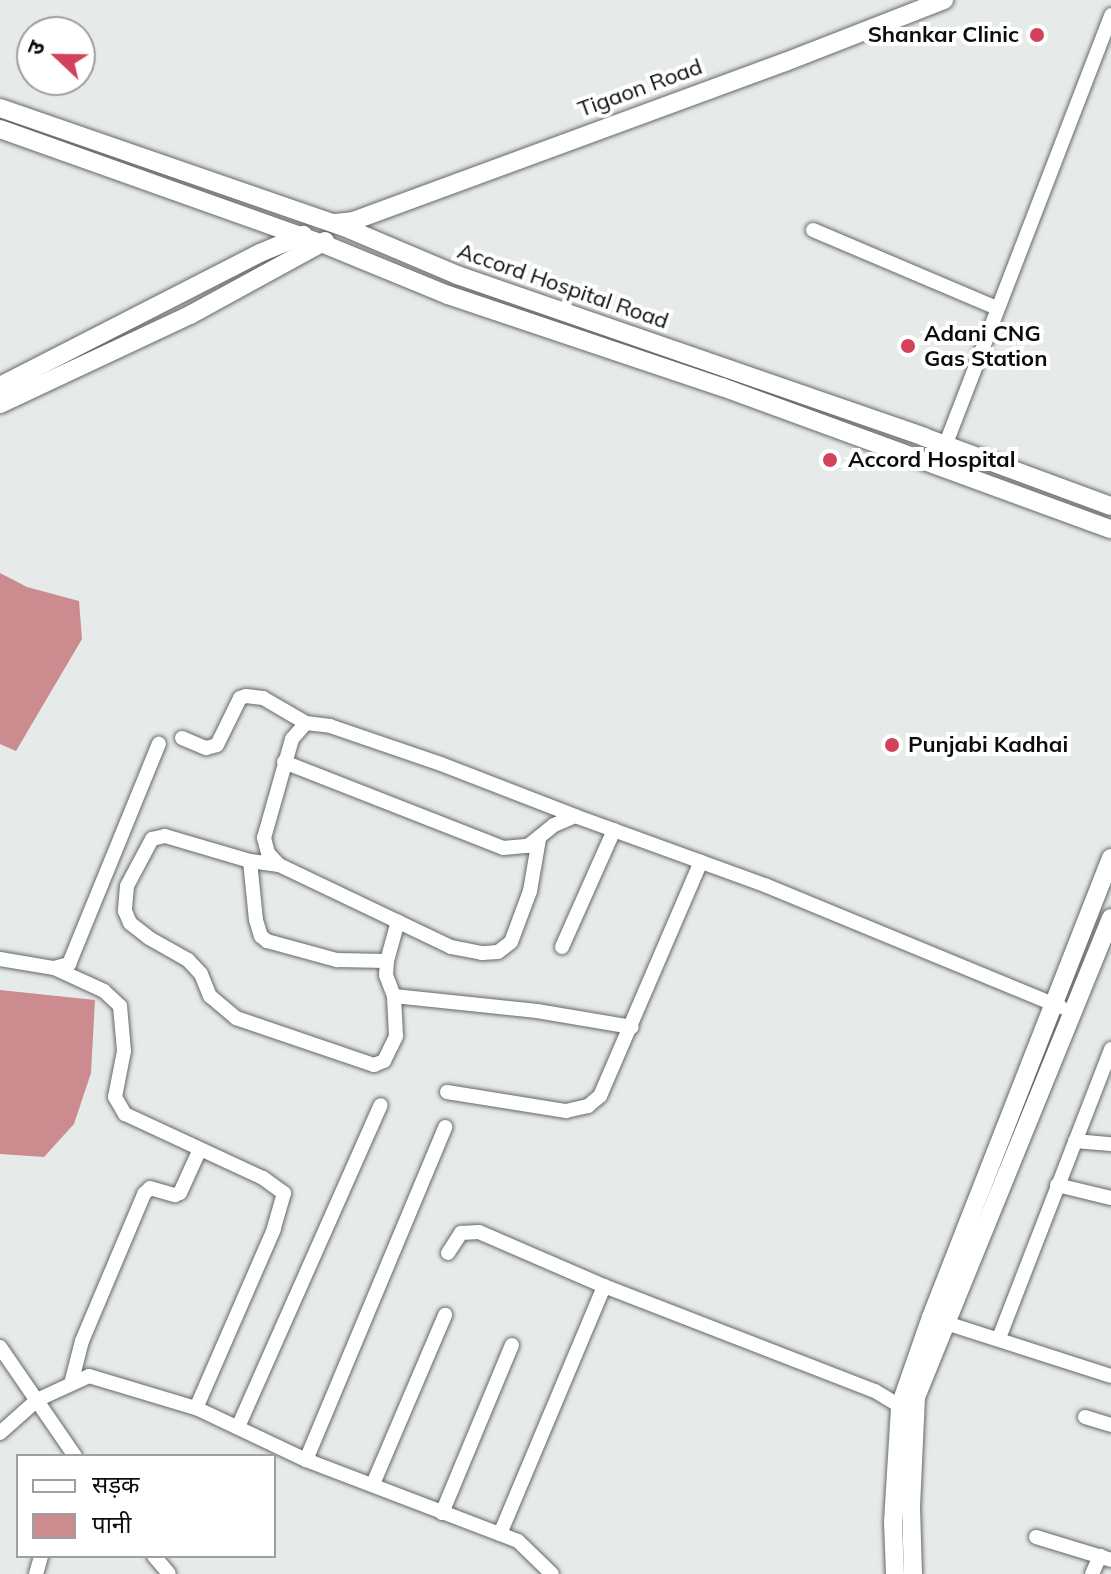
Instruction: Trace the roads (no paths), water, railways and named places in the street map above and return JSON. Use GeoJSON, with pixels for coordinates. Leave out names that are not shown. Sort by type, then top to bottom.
{"type":"FeatureCollection","features":[{"type":"Feature","properties":{"kind":"street","name":"Tigaon Road"},"geometry":{"type":"LineString","coordinates":[[344,224],[785,62],[944,0]]}},
{"type":"Feature","properties":{"kind":"street"},"geometry":{"type":"LineString","coordinates":[[945,446],[1111,15]]}},
{"type":"Feature","properties":{"kind":"street","name":"Accord Hospital Road"},"geometry":{"type":"LineString","coordinates":[[0,108],[344,224],[457,275],[1111,506]]}},
{"type":"Feature","properties":{"kind":"street"},"geometry":{"type":"LineString","coordinates":[[0,129],[321,243],[448,295],[722,387],[1111,529]]}},
{"type":"Feature","properties":{"kind":"street"},"geometry":{"type":"LineString","coordinates":[[0,386],[260,253],[301,236],[344,224]]}},
{"type":"Feature","properties":{"kind":"street"},"geometry":{"type":"LineString","coordinates":[[0,404],[190,315],[321,243],[344,224]]}},
{"type":"Feature","properties":{"kind":"street"},"geometry":{"type":"LineString","coordinates":[[813,230],[997,308]]}},
{"type":"Feature","properties":{"kind":"street"},"geometry":{"type":"LineString","coordinates":[[182,738],[206,748],[217,745],[240,698],[263,698],[306,723],[330,726],[441,764],[701,862],[1053,1003],[1073,1014]]}},
{"type":"Feature","properties":{"kind":"street"},"geometry":{"type":"LineString","coordinates":[[279,865],[268,853],[264,838],[292,739],[306,723]]}},
{"type":"Feature","properties":{"kind":"street"},"geometry":{"type":"LineString","coordinates":[[54,968],[69,964],[72,958],[159,744]]}},
{"type":"Feature","properties":{"kind":"street"},"geometry":{"type":"LineString","coordinates":[[284,762],[503,848],[515,850],[539,839],[554,825],[575,816]]}},
{"type":"Feature","properties":{"kind":"street"},"geometry":{"type":"LineString","coordinates":[[562,947],[614,830]]}},
{"type":"Feature","properties":{"kind":"street"},"geometry":{"type":"LineString","coordinates":[[398,921],[386,975],[394,996],[396,1036],[384,1061],[374,1065],[236,1018],[210,996],[201,974],[188,960],[130,923],[125,911],[127,886],[152,839],[165,836],[250,861],[279,865],[398,921],[451,947],[482,953],[498,952],[511,942],[521,919],[539,839]]}},
{"type":"Feature","properties":{"kind":"street"},"geometry":{"type":"LineString","coordinates":[[895,1574],[893,1522],[900,1406],[931,1317],[1111,858]]}},
{"type":"Feature","properties":{"kind":"street"},"geometry":{"type":"LineString","coordinates":[[250,861],[256,920],[261,936],[267,941],[337,960],[387,961]]}},
{"type":"Feature","properties":{"kind":"street"},"geometry":{"type":"LineString","coordinates":[[447,1092],[566,1111],[588,1106],[609,1081],[701,862]]}},
{"type":"Feature","properties":{"kind":"street"},"geometry":{"type":"LineString","coordinates":[[913,1574],[913,1422],[916,1397],[943,1322],[1111,918]]}},
{"type":"Feature","properties":{"kind":"street"},"geometry":{"type":"LineString","coordinates":[[0,959],[54,968],[104,991],[120,1006],[124,1051],[116,1086],[118,1105],[138,1123],[280,1188],[285,1200],[196,1408]]}},
{"type":"Feature","properties":{"kind":"street"},"geometry":{"type":"LineString","coordinates":[[394,996],[537,1011],[632,1027]]}},
{"type":"Feature","properties":{"kind":"street"},"geometry":{"type":"LineString","coordinates":[[999,1338],[1111,1049]]}},
{"type":"Feature","properties":{"kind":"street"},"geometry":{"type":"LineString","coordinates":[[238,1427],[381,1105]]}},
{"type":"Feature","properties":{"kind":"street"},"geometry":{"type":"LineString","coordinates":[[306,1460],[445,1127]]}},
{"type":"Feature","properties":{"kind":"street"},"geometry":{"type":"LineString","coordinates":[[1075,1141],[1111,1144]]}},
{"type":"Feature","properties":{"kind":"street"},"geometry":{"type":"LineString","coordinates":[[71,1384],[82,1341],[144,1194],[150,1188],[175,1195],[180,1193],[200,1149]]}},
{"type":"Feature","properties":{"kind":"street"},"geometry":{"type":"LineString","coordinates":[[1057,1185],[1111,1198]]}},
{"type":"Feature","properties":{"kind":"street"},"geometry":{"type":"LineString","coordinates":[[448,1253],[461,1233],[479,1232],[604,1286],[875,1391],[900,1406]]}},
{"type":"Feature","properties":{"kind":"street"},"geometry":{"type":"LineString","coordinates":[[500,1534],[604,1286]]}},
{"type":"Feature","properties":{"kind":"street"},"geometry":{"type":"LineString","coordinates":[[373,1484],[445,1315]]}},
{"type":"Feature","properties":{"kind":"street"},"geometry":{"type":"LineString","coordinates":[[943,1322],[1111,1376]]}},
{"type":"Feature","properties":{"kind":"street"},"geometry":{"type":"LineString","coordinates":[[442,1513],[512,1345]]}},
{"type":"Feature","properties":{"kind":"street"},"geometry":{"type":"LineString","coordinates":[[0,1347],[77,1454]]}},
{"type":"Feature","properties":{"kind":"street"},"geometry":{"type":"LineString","coordinates":[[0,1433],[37,1400],[89,1376],[196,1408],[306,1460],[500,1534],[534,1554],[552,1574]]}},
{"type":"Feature","properties":{"kind":"street"},"geometry":{"type":"LineString","coordinates":[[1085,1417],[1110,1422]]}},
{"type":"Feature","properties":{"kind":"street"},"geometry":{"type":"LineString","coordinates":[[1036,1537],[1105,1558],[1092,1574]]}},
{"type":"Feature","properties":{"kind":"street"},"geometry":{"type":"LineString","coordinates":[[156,1558],[169,1574]]}},
{"type":"Feature","properties":{"kind":"water"},"geometry":{"type":"Polygon","coordinates":[[[0,573],[27,587],[79,601],[82,639],[16,751],[0,744],[0,573]]]}},
{"type":"Feature","properties":{"kind":"water"},"geometry":{"type":"Polygon","coordinates":[[[0,990],[95,1000],[91,1073],[74,1124],[44,1157],[0,1154],[0,990]]]}},
{"type":"Feature","properties":{"kind":"place","name":"Shankar Clinic"},"geometry":{"type":"Point","coordinates":[1037,35]}},
{"type":"Feature","properties":{"kind":"place","name":"Adani CNG Gas Station"},"geometry":{"type":"Point","coordinates":[908,346]}},
{"type":"Feature","properties":{"kind":"place","name":"Accord Hospital"},"geometry":{"type":"Point","coordinates":[830,460]}},
{"type":"Feature","properties":{"kind":"place","name":"Punjabi Kadhai"},"geometry":{"type":"Point","coordinates":[892,745]}}]}
